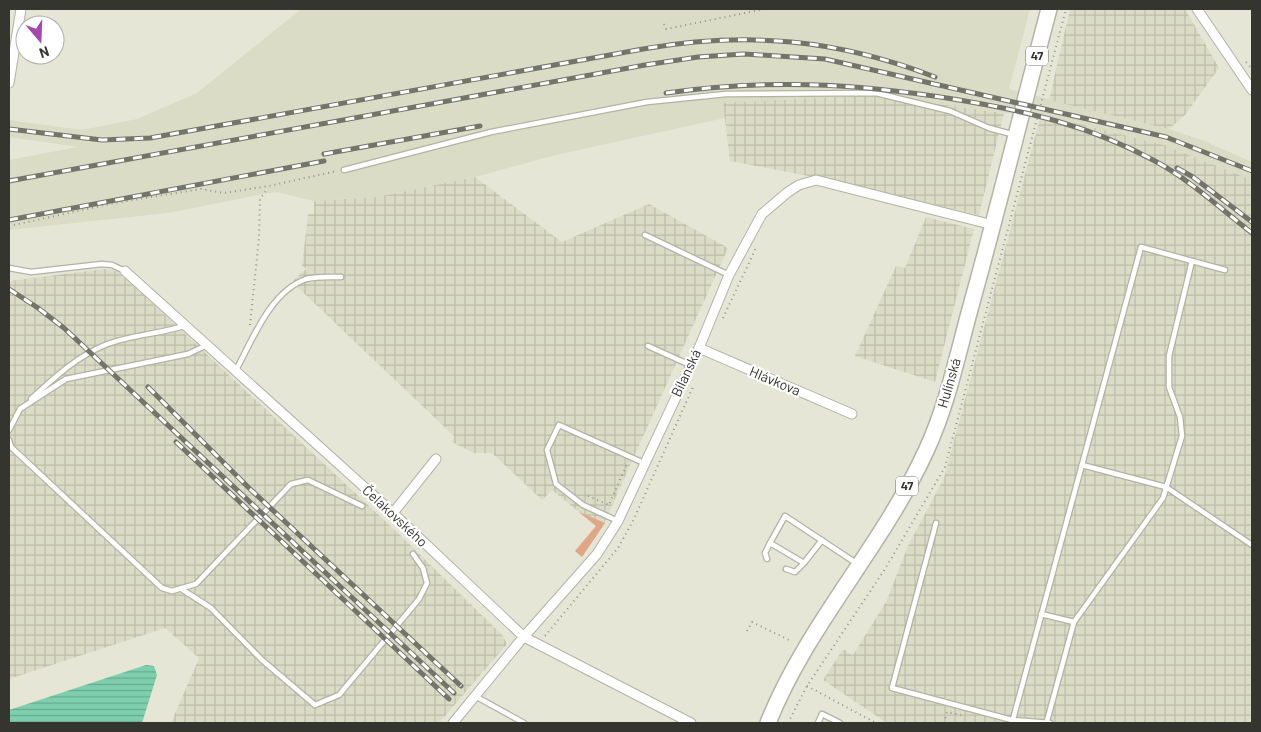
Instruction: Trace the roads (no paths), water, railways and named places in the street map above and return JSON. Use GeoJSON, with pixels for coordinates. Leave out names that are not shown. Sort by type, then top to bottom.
{"type":"FeatureCollection","features":[{"type":"Feature","properties":{"kind":"main road","name":"Hulínská"},"geometry":{"type":"LineString","coordinates":[[768,723],[777,700],[810,641],[913,476],[935,430],[993,226],[1049,9]]}},
{"type":"Feature","properties":{"kind":"street"},"geometry":{"type":"LineString","coordinates":[[9,84],[22,9]]}},
{"type":"Feature","properties":{"kind":"street"},"geometry":{"type":"LineString","coordinates":[[1198,9],[1252,90]]}},
{"type":"Feature","properties":{"kind":"street","name":"Bílanská"},"geometry":{"type":"LineString","coordinates":[[453,723],[524,637],[597,554],[618,521],[699,348],[729,275],[762,214],[799,185],[816,180],[993,226]]}},
{"type":"Feature","properties":{"kind":"street","name":"Čelakovského"},"geometry":{"type":"LineString","coordinates":[[125,271],[393,513],[524,637],[691,723]]}},
{"type":"Feature","properties":{"kind":"street","name":"Hlávkova"},"geometry":{"type":"LineString","coordinates":[[699,348],[852,414]]}},
{"type":"Feature","properties":{"kind":"street"},"geometry":{"type":"LineString","coordinates":[[393,513],[436,459]]}},
{"type":"Feature","properties":{"kind":"lane"},"geometry":{"type":"LineString","coordinates":[[344,170],[491,132],[647,102],[726,94],[876,93],[950,111],[989,128],[1016,135]]}},
{"type":"Feature","properties":{"kind":"lane"},"geometry":{"type":"LineString","coordinates":[[645,235],[729,275]]}},
{"type":"Feature","properties":{"kind":"lane"},"geometry":{"type":"LineString","coordinates":[[1012,722],[1141,247],[1225,270]]}},
{"type":"Feature","properties":{"kind":"lane"},"geometry":{"type":"LineString","coordinates":[[936,522],[892,688],[1012,722],[1049,722],[1074,622],[1163,498],[1182,436],[1180,417],[1169,387],[1169,356],[1192,261]]}},
{"type":"Feature","properties":{"kind":"lane"},"geometry":{"type":"LineString","coordinates":[[9,268],[31,272],[102,264],[125,271]]}},
{"type":"Feature","properties":{"kind":"lane"},"geometry":{"type":"LineString","coordinates":[[236,370],[273,305],[291,286],[308,278],[342,277]]}},
{"type":"Feature","properties":{"kind":"lane"},"geometry":{"type":"LineString","coordinates":[[9,430],[20,409],[72,362],[108,344],[184,326]]}},
{"type":"Feature","properties":{"kind":"lane"},"geometry":{"type":"LineString","coordinates":[[20,409],[66,379],[188,354],[207,345]]}},
{"type":"Feature","properties":{"kind":"lane"},"geometry":{"type":"LineString","coordinates":[[648,346],[690,365]]}},
{"type":"Feature","properties":{"kind":"lane"},"geometry":{"type":"LineString","coordinates":[[618,521],[583,505],[556,484],[547,450],[559,425],[643,466]]}},
{"type":"Feature","properties":{"kind":"lane"},"geometry":{"type":"LineString","coordinates":[[9,440],[11,447],[162,588],[172,591],[183,590],[196,584],[291,484],[308,480],[362,506]]}},
{"type":"Feature","properties":{"kind":"lane"},"geometry":{"type":"LineString","coordinates":[[1082,465],[1166,487],[1252,546]]}},
{"type":"Feature","properties":{"kind":"lane"},"geometry":{"type":"LineString","coordinates":[[767,559],[765,553],[785,516],[859,564]]}},
{"type":"Feature","properties":{"kind":"lane"},"geometry":{"type":"LineString","coordinates":[[786,569],[795,572],[822,540]]}},
{"type":"Feature","properties":{"kind":"lane"},"geometry":{"type":"LineString","coordinates":[[770,543],[804,563]]}},
{"type":"Feature","properties":{"kind":"lane"},"geometry":{"type":"LineString","coordinates":[[183,590],[211,608],[262,660],[315,704],[339,694],[419,599],[427,583],[423,568],[413,554]]}},
{"type":"Feature","properties":{"kind":"lane"},"geometry":{"type":"LineString","coordinates":[[1041,614],[1074,622]]}},
{"type":"Feature","properties":{"kind":"lane"},"geometry":{"type":"LineString","coordinates":[[475,696],[524,723]]}},
{"type":"Feature","properties":{"kind":"lane"},"geometry":{"type":"LineString","coordinates":[[818,723],[822,714],[840,723]]}},
{"type":"Feature","properties":{"kind":"railway"},"geometry":{"type":"LineString","coordinates":[[9,129],[102,140],[150,138],[643,49],[719,40],[791,42],[827,47],[863,54],[935,77]]}},
{"type":"Feature","properties":{"kind":"railway"},"geometry":{"type":"LineString","coordinates":[[9,181],[645,65],[698,57],[744,54],[825,59],[1166,137],[1252,171]]}},
{"type":"Feature","properties":{"kind":"railway"},"geometry":{"type":"LineString","coordinates":[[666,93],[739,86],[845,86],[953,99],[1032,114],[1106,138],[1155,161],[1193,186],[1252,233]]}},
{"type":"Feature","properties":{"kind":"railway"},"geometry":{"type":"LineString","coordinates":[[324,154],[480,126]]}},
{"type":"Feature","properties":{"kind":"railway"},"geometry":{"type":"LineString","coordinates":[[9,220],[324,161]]}},
{"type":"Feature","properties":{"kind":"railway"},"geometry":{"type":"LineString","coordinates":[[1177,168],[1193,177],[1252,222]]}},
{"type":"Feature","properties":{"kind":"railway"},"geometry":{"type":"LineString","coordinates":[[9,289],[64,328],[454,693]]}},
{"type":"Feature","properties":{"kind":"railway"},"geometry":{"type":"LineString","coordinates":[[148,387],[249,488],[461,686]]}},
{"type":"Feature","properties":{"kind":"railway"},"geometry":{"type":"LineString","coordinates":[[176,442],[449,699]]}}]}
